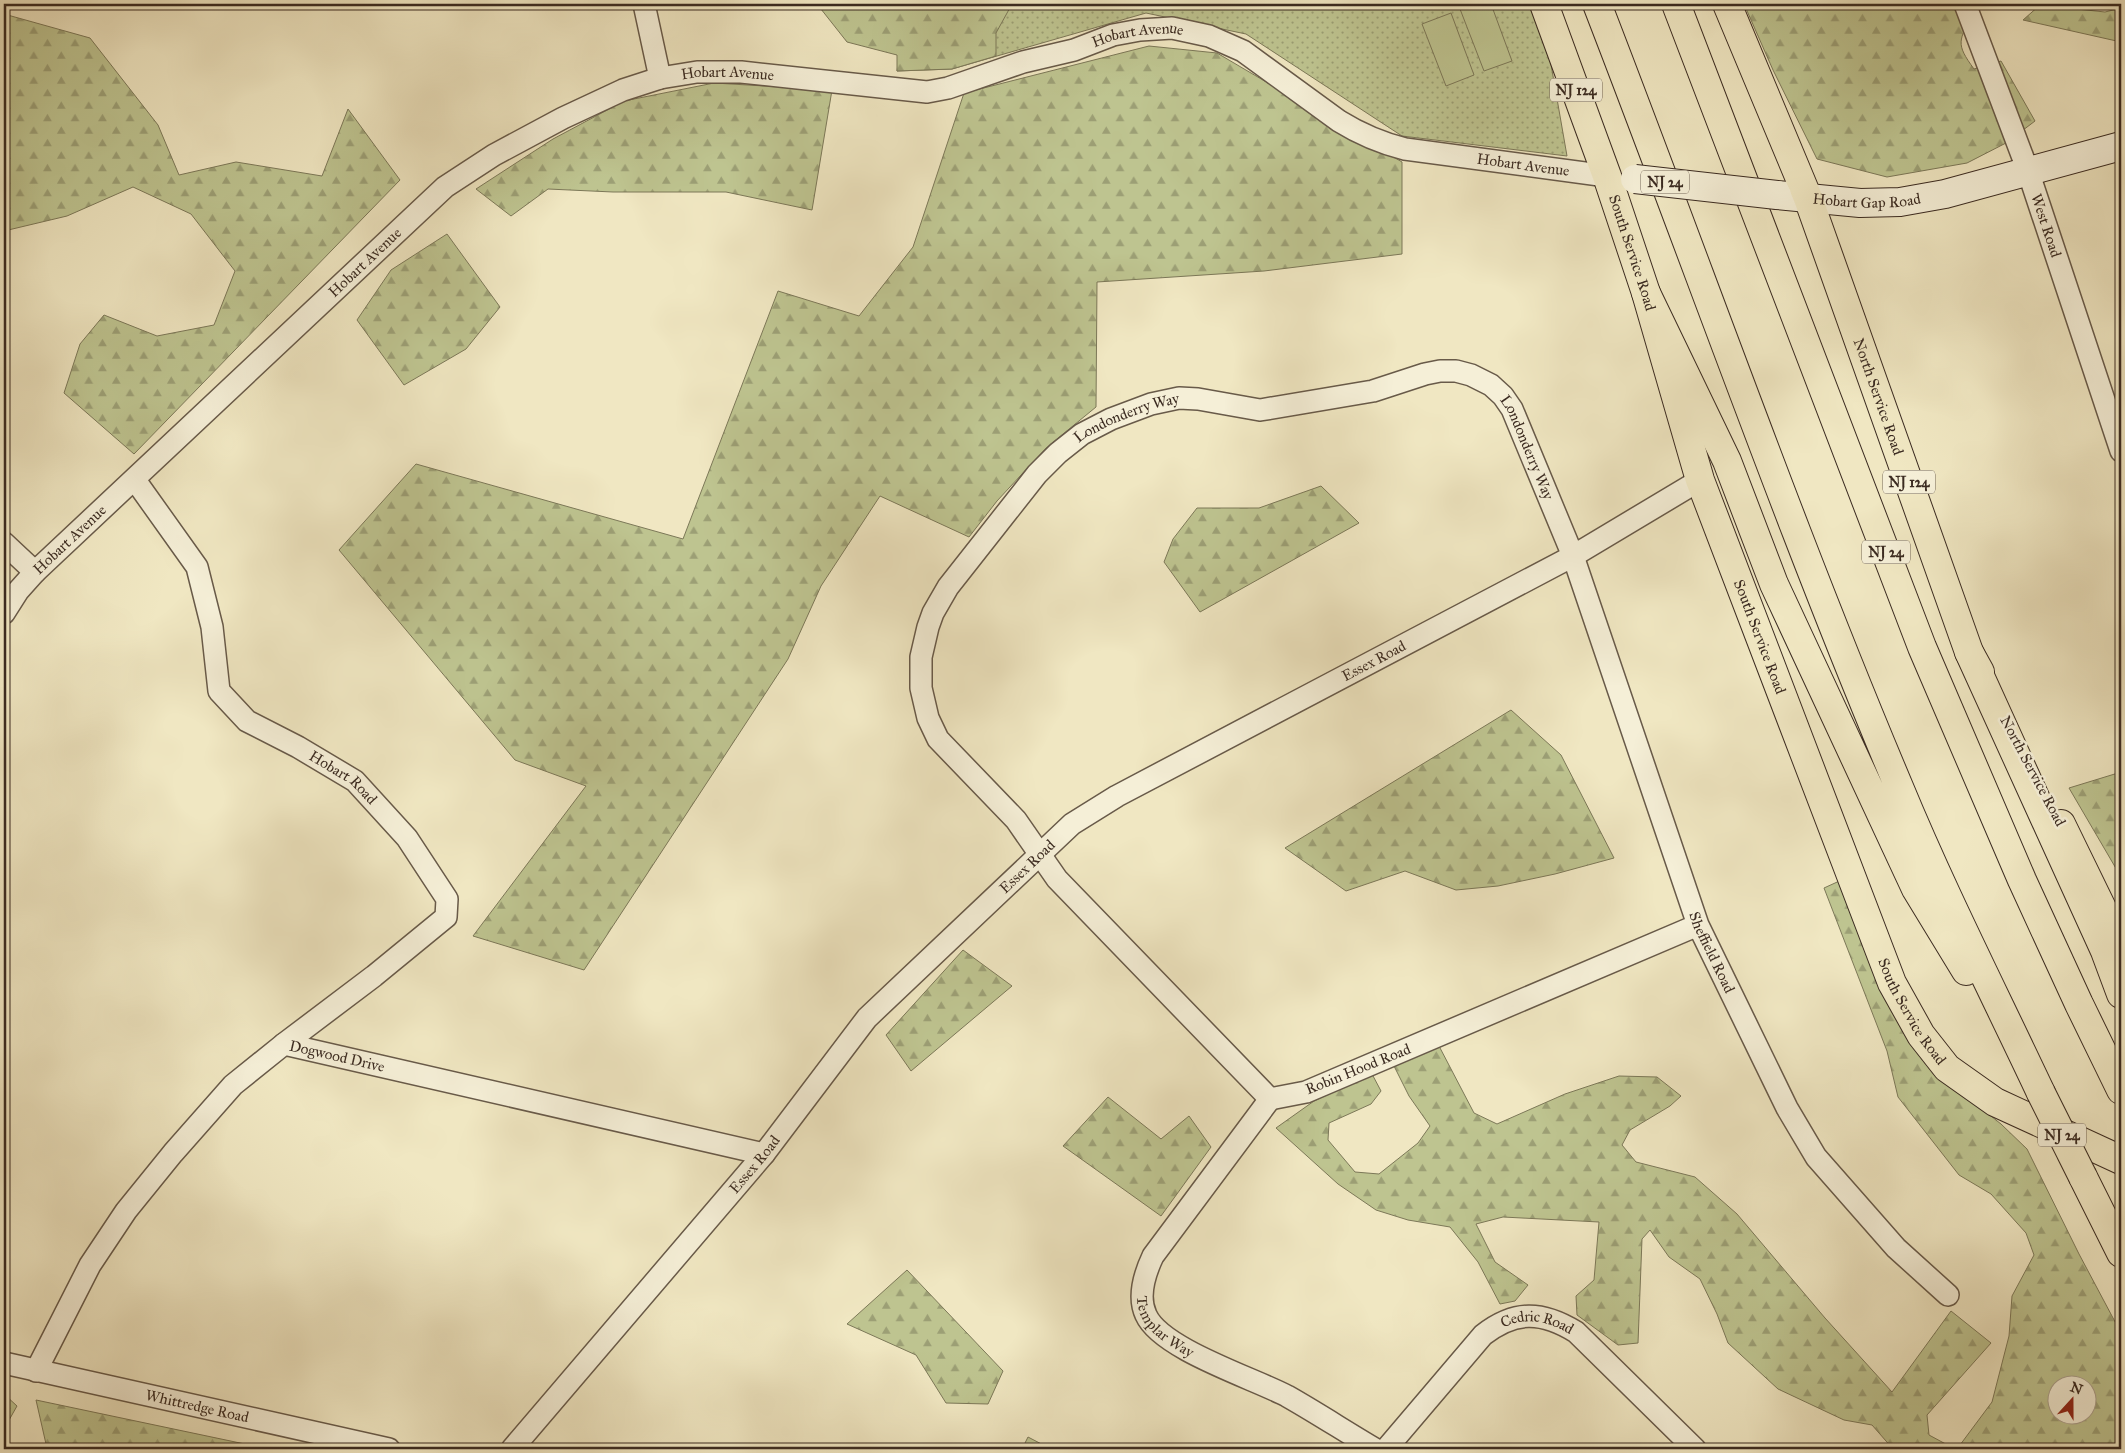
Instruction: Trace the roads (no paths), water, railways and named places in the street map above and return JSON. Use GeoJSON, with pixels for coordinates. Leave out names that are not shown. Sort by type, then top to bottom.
{"type":"FeatureCollection","features":[{"type":"Feature","properties":{"kind":"main road","name":"South Service Road"},"geometry":{"type":"LineString","coordinates":[[1544,4],[1607,176],[1646,293],[1700,480],[1892,983],[1921,1035],[1947,1068],[1995,1102],[2121,1160]]}},
{"type":"Feature","properties":{"kind":"main road","name":"NJ 24"},"geometry":{"type":"LineString","coordinates":[[1597,4],[1718,324],[1899,789],[2041,1093],[2121,1253]]}},
{"type":"Feature","properties":{"kind":"main road","name":"NJ 24"},"geometry":{"type":"LineString","coordinates":[[1676,4],[1922,648],[2022,880],[2121,1090]]}},
{"type":"Feature","properties":{"kind":"main road","name":"North Service Road"},"geometry":{"type":"LineString","coordinates":[[1727,4],[1808,198],[1969,652],[2047,795],[2121,946]]}},
{"type":"Feature","properties":{"kind":"main road"},"geometry":{"type":"LineString","coordinates":[[1646,293],[1727,461],[1774,584],[1916,889],[2041,1093]]}},
{"type":"Feature","properties":{"kind":"main road"},"geometry":{"type":"LineString","coordinates":[[1969,652],[2105,951],[2121,994]]}},
{"type":"Feature","properties":{"kind":"street"},"geometry":{"type":"LineString","coordinates":[[644,4],[660,78]]}},
{"type":"Feature","properties":{"kind":"street","name":"West Road"},"geometry":{"type":"LineString","coordinates":[[1965,4],[2028,171],[2121,451]]}},
{"type":"Feature","properties":{"kind":"street","name":"Hobart Avenue"},"geometry":{"type":"LineString","coordinates":[[4,614],[18,591],[35,572],[445,187],[494,155],[563,118],[623,90],[660,78],[697,72],[741,72],[927,92],[948,88],[1022,62],[1074,50],[1114,35],[1140,30],[1172,28],[1209,36],[1243,51],[1339,121],[1385,144],[1405,150],[1607,176]]}},
{"type":"Feature","properties":{"kind":"street","name":"Hobart Gap Road"},"geometry":{"type":"LineString","coordinates":[[1607,176],[1860,203],[1900,202],[1945,194],[2121,146]]}},
{"type":"Feature","properties":{"kind":"street","name":"Londonderry Way"},"geometry":{"type":"LineString","coordinates":[[1041,854],[1016,820],[933,732],[922,695],[921,657],[933,613],[948,587],[1037,474],[1058,453],[1082,434],[1111,419],[1151,404],[1179,398],[1198,399],[1260,410],[1373,391],[1440,371],[1456,371],[1471,374],[1491,385],[1503,396],[1512,409],[1573,556]]}},
{"type":"Feature","properties":{"kind":"street","name":"Hobart Road"},"geometry":{"type":"LineString","coordinates":[[135,480],[197,567],[212,627],[219,691],[247,721],[298,747],[355,781],[407,838],[448,899],[446,917],[374,976],[284,1044]]}},
{"type":"Feature","properties":{"kind":"street","name":"Essex Road"},"geometry":{"type":"LineString","coordinates":[[512,1449],[764,1154],[867,1018],[1072,824],[1117,796],[1573,556],[1700,480]]}},
{"type":"Feature","properties":{"kind":"street"},"geometry":{"type":"LineString","coordinates":[[4,543],[35,572]]}},
{"type":"Feature","properties":{"kind":"street","name":"Sheffield Road"},"geometry":{"type":"LineString","coordinates":[[1573,556],[1698,925],[1787,1108],[1816,1157],[1896,1248],[1948,1295]]}},
{"type":"Feature","properties":{"kind":"street"},"geometry":{"type":"LineString","coordinates":[[1041,854],[1064,886],[1270,1098]]}},
{"type":"Feature","properties":{"kind":"street","name":"Robin Hood Road"},"geometry":{"type":"LineString","coordinates":[[1270,1098],[1306,1092],[1698,925]]}},
{"type":"Feature","properties":{"kind":"street","name":"Dogwood Drive"},"geometry":{"type":"LineString","coordinates":[[36,1371],[90,1265],[126,1211],[173,1153],[233,1085],[284,1044],[764,1154]]}},
{"type":"Feature","properties":{"kind":"street","name":"Templar Way"},"geometry":{"type":"LineString","coordinates":[[1270,1098],[1153,1256],[1143,1285],[1146,1315],[1155,1328],[1187,1350],[1286,1396],[1375,1449]]}},
{"type":"Feature","properties":{"kind":"street","name":"Cedric Road"},"geometry":{"type":"LineString","coordinates":[[1386,1449],[1483,1335],[1494,1326],[1521,1316],[1543,1317],[1557,1321],[1576,1332],[1695,1449]]}},
{"type":"Feature","properties":{"kind":"street","name":"Whittredge Road"},"geometry":{"type":"LineString","coordinates":[[4,1363],[389,1449]]}}]}
